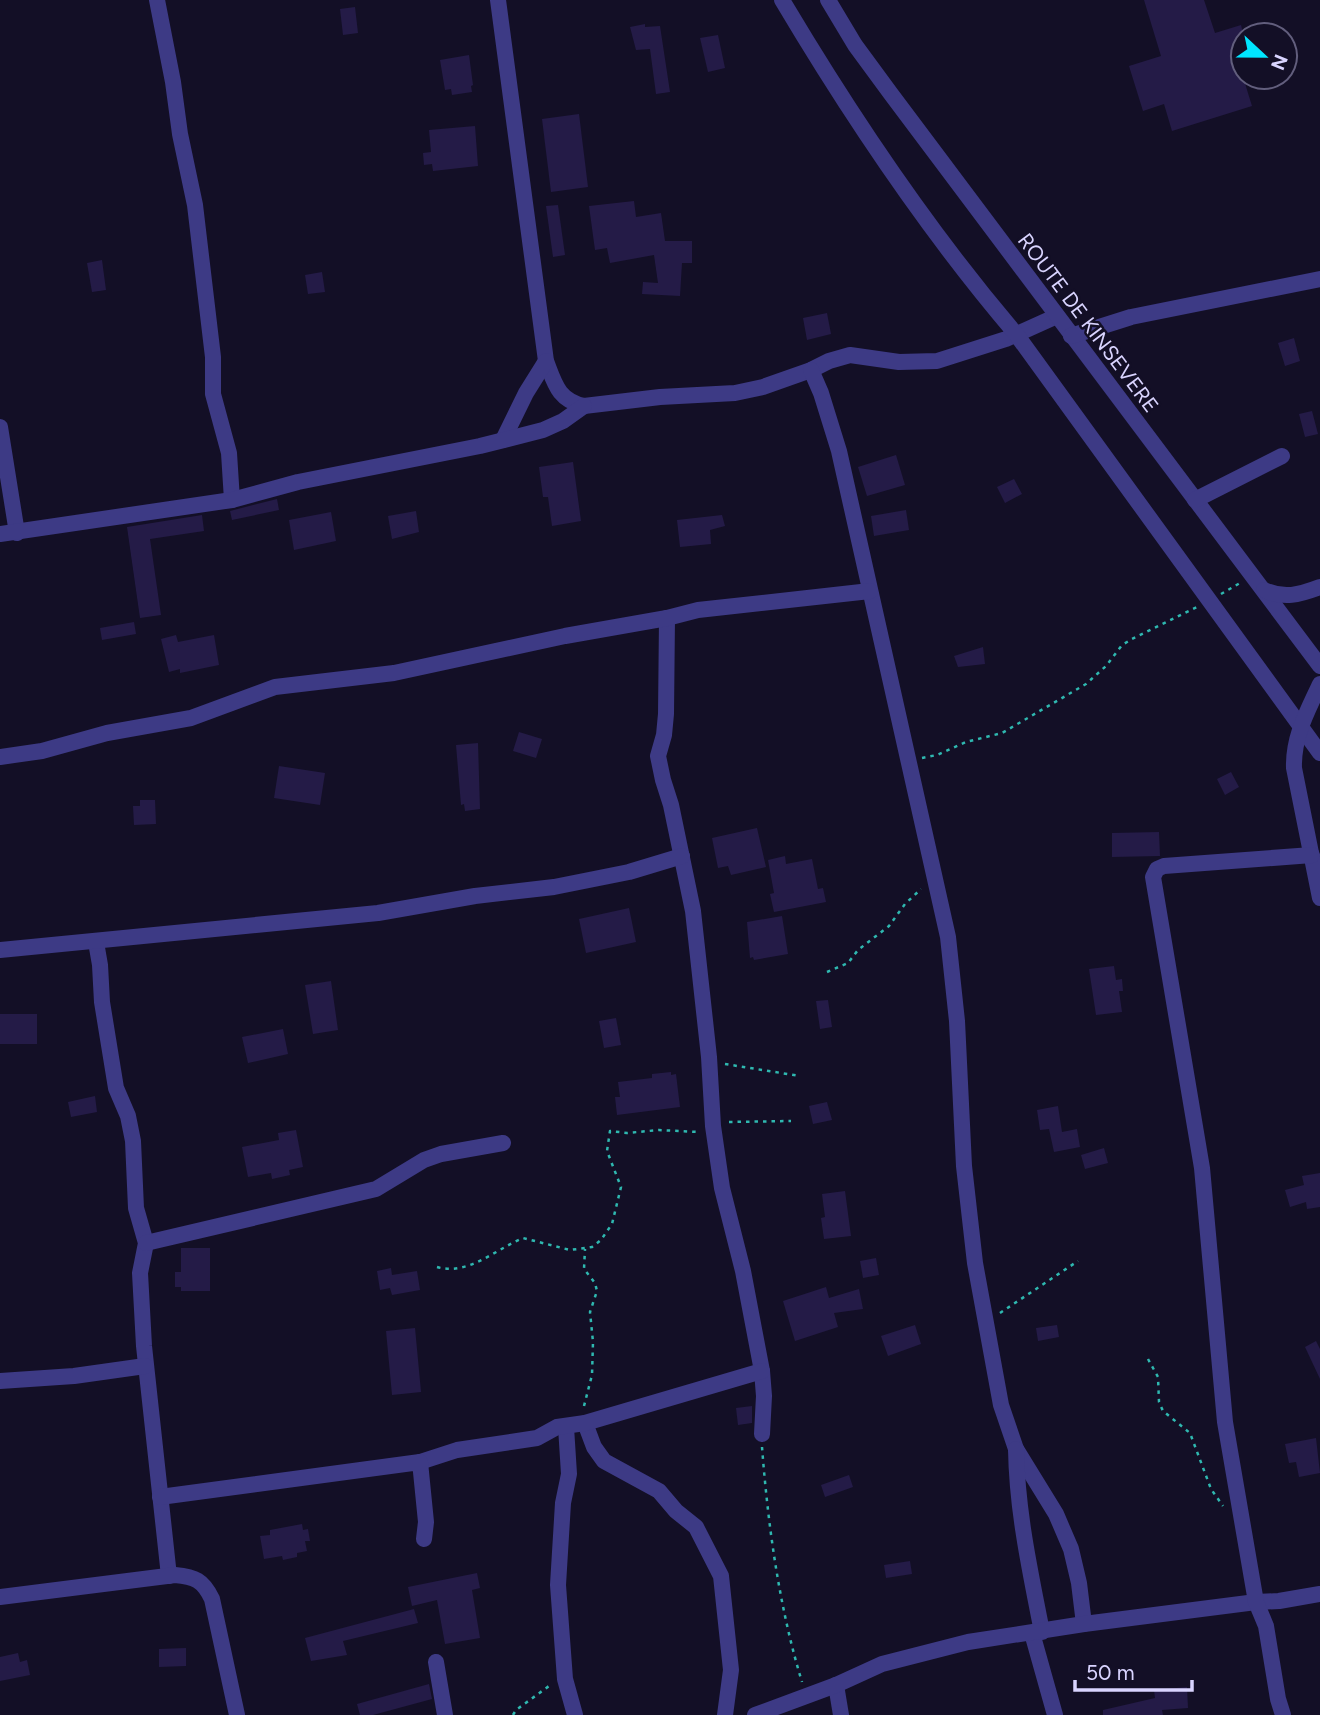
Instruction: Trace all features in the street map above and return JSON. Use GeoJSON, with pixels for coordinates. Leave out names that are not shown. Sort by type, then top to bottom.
{"type":"FeatureCollection","features":[{"type":"Feature","properties":{"kind":"street"},"geometry":{"type":"LineString","coordinates":[[157,0],[195,205],[213,357],[213,394],[229,453],[232,500]]}},
{"type":"Feature","properties":{"kind":"street"},"geometry":{"type":"LineString","coordinates":[[498,0],[547,361],[555,385],[562,396],[572,403],[584,406],[660,397],[735,393],[763,387],[811,370],[829,360],[850,355],[899,362],[937,361],[1016,334],[1057,316]]}},
{"type":"Feature","properties":{"kind":"street"},"geometry":{"type":"LineString","coordinates":[[782,0],[834,88],[974,284],[1016,334],[1320,753]]}},
{"type":"Feature","properties":{"kind":"street","name":"ROUTE DE KINSEVERE"},"geometry":{"type":"LineString","coordinates":[[828,0],[855,45],[1320,666]]}},
{"type":"Feature","properties":{"kind":"street"},"geometry":{"type":"LineString","coordinates":[[1071,336],[1131,317],[1320,279]]}},
{"type":"Feature","properties":{"kind":"street"},"geometry":{"type":"LineString","coordinates":[[503,440],[521,401],[547,361]]}},
{"type":"Feature","properties":{"kind":"street"},"geometry":{"type":"LineString","coordinates":[[811,370],[839,451],[936,881],[954,985],[964,1166],[975,1263],[1001,1405],[1016,1449],[1056,1514],[1071,1549],[1084,1624]]}},
{"type":"Feature","properties":{"kind":"street"},"geometry":{"type":"LineString","coordinates":[[0,534],[232,500],[298,482],[544,430],[584,406]]}},
{"type":"Feature","properties":{"kind":"street"},"geometry":{"type":"LineString","coordinates":[[0,427],[17,533]]}},
{"type":"Feature","properties":{"kind":"street"},"geometry":{"type":"LineString","coordinates":[[1195,499],[1282,456]]}},
{"type":"Feature","properties":{"kind":"street"},"geometry":{"type":"LineString","coordinates":[[1264,590],[1289,597],[1320,587]]}},
{"type":"Feature","properties":{"kind":"street"},"geometry":{"type":"LineString","coordinates":[[0,757],[42,751],[107,733],[191,718],[275,688],[394,673],[698,610],[870,592]]}},
{"type":"Feature","properties":{"kind":"street"},"geometry":{"type":"LineString","coordinates":[[667,618],[666,714],[658,756],[671,805],[692,911],[709,1057],[713,1126],[722,1188],[743,1272],[762,1371],[762,1434]]}},
{"type":"Feature","properties":{"kind":"street"},"geometry":{"type":"LineString","coordinates":[[1320,684],[1300,728],[1294,749],[1294,768],[1320,898]]}},
{"type":"Feature","properties":{"kind":"street"},"geometry":{"type":"LineString","coordinates":[[1283,1715],[1266,1626],[1256,1602],[1225,1422],[1202,1168],[1153,877],[1157,869],[1164,866],[1312,855]]}},
{"type":"Feature","properties":{"kind":"street"},"geometry":{"type":"LineString","coordinates":[[0,950],[378,913],[475,896],[554,887],[629,872],[682,856]]}},
{"type":"Feature","properties":{"kind":"street"},"geometry":{"type":"LineString","coordinates":[[96,942],[102,1002],[116,1088],[128,1115],[133,1141],[136,1208],[146,1243],[140,1273],[145,1366],[169,1576]]}},
{"type":"Feature","properties":{"kind":"street"},"geometry":{"type":"LineString","coordinates":[[146,1243],[376,1189],[424,1160],[441,1154],[503,1143]]}},
{"type":"Feature","properties":{"kind":"street"},"geometry":{"type":"LineString","coordinates":[[0,1381],[74,1376],[145,1366]]}},
{"type":"Feature","properties":{"kind":"street"},"geometry":{"type":"LineString","coordinates":[[160,1497],[420,1462],[457,1450],[537,1438],[557,1427],[585,1423],[762,1371]]}},
{"type":"Feature","properties":{"kind":"street"},"geometry":{"type":"LineString","coordinates":[[585,1423],[594,1447],[604,1461],[659,1492],[676,1511],[696,1527],[721,1576],[731,1670],[724,1715]]}},
{"type":"Feature","properties":{"kind":"street"},"geometry":{"type":"LineString","coordinates":[[566,1427],[569,1474],[563,1503],[558,1585],[565,1679],[575,1715]]}},
{"type":"Feature","properties":{"kind":"street"},"geometry":{"type":"LineString","coordinates":[[1016,1449],[1024,1544],[1037,1632],[1055,1715]]}},
{"type":"Feature","properties":{"kind":"street"},"geometry":{"type":"LineString","coordinates":[[420,1462],[426,1522],[424,1539]]}},
{"type":"Feature","properties":{"kind":"street"},"geometry":{"type":"LineString","coordinates":[[0,1597],[169,1576],[195,1577],[208,1590],[218,1623],[237,1715]]}},
{"type":"Feature","properties":{"kind":"street"},"geometry":{"type":"LineString","coordinates":[[755,1715],[836,1685],[883,1664],[968,1642],[1084,1624],[1320,1594]]}},
{"type":"Feature","properties":{"kind":"street"},"geometry":{"type":"LineString","coordinates":[[436,1662],[445,1715]]}},
{"type":"Feature","properties":{"kind":"street"},"geometry":{"type":"LineString","coordinates":[[836,1685],[841,1715]]}},
{"type":"Feature","properties":{"kind":"path"},"geometry":{"type":"LineString","coordinates":[[909,760],[937,755],[966,742],[1002,733],[1086,684],[1106,666],[1122,645],[1252,576]]}},
{"type":"Feature","properties":{"kind":"path"},"geometry":{"type":"LineString","coordinates":[[827,972],[848,963],[859,950],[889,926],[916,894],[936,881]]}},
{"type":"Feature","properties":{"kind":"path"},"geometry":{"type":"LineString","coordinates":[[709,1057],[744,1068],[800,1076]]}},
{"type":"Feature","properties":{"kind":"path"},"geometry":{"type":"LineString","coordinates":[[437,1267],[447,1270],[476,1262],[523,1238],[570,1250],[592,1247],[612,1224],[620,1192],[619,1179],[607,1151],[610,1131],[627,1133],[659,1130],[697,1133],[735,1121],[791,1121]]}},
{"type":"Feature","properties":{"kind":"path"},"geometry":{"type":"LineString","coordinates":[[585,1249],[584,1269],[595,1283],[597,1291],[590,1312],[592,1375],[584,1399],[585,1423]]}},
{"type":"Feature","properties":{"kind":"path"},"geometry":{"type":"LineString","coordinates":[[986,1323],[1078,1261]]}},
{"type":"Feature","properties":{"kind":"path"},"geometry":{"type":"LineString","coordinates":[[1148,1359],[1158,1377],[1159,1402],[1163,1410],[1190,1433],[1211,1489],[1228,1513]]}},
{"type":"Feature","properties":{"kind":"path"},"geometry":{"type":"LineString","coordinates":[[762,1434],[768,1506],[778,1570],[786,1616],[807,1696]]}},
{"type":"Feature","properties":{"kind":"path"},"geometry":{"type":"LineString","coordinates":[[513,1715],[544,1688],[565,1679]]}},
{"type":"Feature","properties":{"kind":"building"},"geometry":{"type":"Polygon","coordinates":[[[1144,0],[1204,0],[1215,33],[1229,29],[1229,91],[1247,91],[1252,106],[1172,131],[1164,104],[1143,111],[1129,66],[1161,56],[1144,0]]]}},
{"type":"Feature","properties":{"kind":"building"},"geometry":{"type":"Polygon","coordinates":[[[355,7],[358,33],[343,35],[340,9],[355,7]]]}},
{"type":"Feature","properties":{"kind":"building"},"geometry":{"type":"Polygon","coordinates":[[[645,24],[645,27],[660,26],[670,92],[656,94],[650,49],[636,50],[630,27],[645,24]]]}},
{"type":"Feature","properties":{"kind":"building"},"geometry":{"type":"Polygon","coordinates":[[[718,35],[725,68],[708,72],[700,38],[718,35]]]}},
{"type":"Feature","properties":{"kind":"building"},"geometry":{"type":"Polygon","coordinates":[[[469,55],[472,92],[452,95],[451,89],[445,90],[440,60],[469,55]]]}},
{"type":"Feature","properties":{"kind":"building"},"geometry":{"type":"Polygon","coordinates":[[[579,114],[588,187],[551,192],[542,119],[579,114]]]}},
{"type":"Feature","properties":{"kind":"building"},"geometry":{"type":"Polygon","coordinates":[[[475,126],[478,166],[433,171],[432,164],[424,165],[423,153],[431,152],[429,130],[475,126]]]}},
{"type":"Feature","properties":{"kind":"building"},"geometry":{"type":"Polygon","coordinates":[[[634,201],[636,217],[661,213],[665,241],[692,241],[692,263],[682,263],[680,296],[642,294],[643,282],[658,283],[654,255],[610,263],[607,248],[595,250],[589,206],[634,201]]]}},
{"type":"Feature","properties":{"kind":"building"},"geometry":{"type":"Polygon","coordinates":[[[558,205],[565,255],[553,257],[546,206],[558,205]]]}},
{"type":"Feature","properties":{"kind":"building"},"geometry":{"type":"Polygon","coordinates":[[[102,260],[106,290],[92,292],[87,263],[102,260]]]}},
{"type":"Feature","properties":{"kind":"building"},"geometry":{"type":"Polygon","coordinates":[[[322,272],[325,292],[308,294],[305,275],[322,272]]]}},
{"type":"Feature","properties":{"kind":"building"},"geometry":{"type":"Polygon","coordinates":[[[827,313],[831,334],[807,340],[803,318],[827,313]]]}},
{"type":"Feature","properties":{"kind":"building"},"geometry":{"type":"Polygon","coordinates":[[[1294,338],[1300,361],[1285,366],[1278,343],[1294,338]]]}},
{"type":"Feature","properties":{"kind":"building"},"geometry":{"type":"Polygon","coordinates":[[[1312,411],[1318,434],[1305,437],[1299,414],[1312,411]]]}},
{"type":"Feature","properties":{"kind":"building"},"geometry":{"type":"Polygon","coordinates":[[[896,455],[905,485],[867,496],[858,467],[896,455]]]}},
{"type":"Feature","properties":{"kind":"building"},"geometry":{"type":"Polygon","coordinates":[[[573,462],[581,521],[552,526],[548,497],[543,497],[539,467],[573,462]]]}},
{"type":"Feature","properties":{"kind":"building"},"geometry":{"type":"Polygon","coordinates":[[[1014,479],[1022,494],[1005,503],[997,487],[1014,479]]]}},
{"type":"Feature","properties":{"kind":"building"},"geometry":{"type":"Polygon","coordinates":[[[277,499],[279,510],[232,520],[230,511],[277,499]]]}},
{"type":"Feature","properties":{"kind":"building"},"geometry":{"type":"Polygon","coordinates":[[[906,510],[909,530],[874,536],[871,516],[906,510]]]}},
{"type":"Feature","properties":{"kind":"building"},"geometry":{"type":"Polygon","coordinates":[[[416,511],[419,532],[392,539],[388,516],[416,511]]]}},
{"type":"Feature","properties":{"kind":"building"},"geometry":{"type":"Polygon","coordinates":[[[331,512],[336,541],[294,550],[289,520],[331,512]]]}},
{"type":"Feature","properties":{"kind":"building"},"geometry":{"type":"Polygon","coordinates":[[[202,515],[204,531],[150,539],[161,615],[140,618],[127,527],[202,515]]]}},
{"type":"Feature","properties":{"kind":"building"},"geometry":{"type":"Polygon","coordinates":[[[722,515],[725,526],[710,530],[711,544],[680,547],[677,520],[722,515]]]}},
{"type":"Feature","properties":{"kind":"building"},"geometry":{"type":"Polygon","coordinates":[[[134,622],[136,634],[102,640],[100,628],[134,622]]]}},
{"type":"Feature","properties":{"kind":"building"},"geometry":{"type":"Polygon","coordinates":[[[176,635],[178,642],[214,635],[219,665],[180,673],[180,669],[169,672],[161,639],[176,635]]]}},
{"type":"Feature","properties":{"kind":"building"},"geometry":{"type":"Polygon","coordinates":[[[983,647],[985,664],[958,667],[954,656],[983,647]]]}},
{"type":"Feature","properties":{"kind":"building"},"geometry":{"type":"Polygon","coordinates":[[[519,732],[542,739],[536,758],[513,751],[519,732]]]}},
{"type":"Feature","properties":{"kind":"building"},"geometry":{"type":"Polygon","coordinates":[[[478,743],[480,809],[465,811],[464,804],[461,805],[456,745],[478,743]]]}},
{"type":"Feature","properties":{"kind":"building"},"geometry":{"type":"Polygon","coordinates":[[[279,766],[325,773],[320,805],[274,798],[279,766]]]}},
{"type":"Feature","properties":{"kind":"building"},"geometry":{"type":"Polygon","coordinates":[[[1231,772],[1239,787],[1225,795],[1217,779],[1231,772]]]}},
{"type":"Feature","properties":{"kind":"building"},"geometry":{"type":"Polygon","coordinates":[[[140,800],[155,800],[156,824],[134,825],[133,806],[140,806],[140,800]]]}},
{"type":"Feature","properties":{"kind":"building"},"geometry":{"type":"Polygon","coordinates":[[[757,828],[766,867],[731,875],[728,866],[718,868],[712,838],[757,828]]]}},
{"type":"Feature","properties":{"kind":"building"},"geometry":{"type":"Polygon","coordinates":[[[1159,832],[1160,856],[1112,857],[1112,833],[1159,832]]]}},
{"type":"Feature","properties":{"kind":"building"},"geometry":{"type":"Polygon","coordinates":[[[785,856],[786,864],[812,859],[818,889],[823,888],[826,902],[774,912],[770,894],[774,893],[768,860],[785,856]]]}},
{"type":"Feature","properties":{"kind":"building"},"geometry":{"type":"Polygon","coordinates":[[[629,908],[636,942],[586,953],[579,919],[629,908]]]}},
{"type":"Feature","properties":{"kind":"building"},"geometry":{"type":"Polygon","coordinates":[[[782,916],[788,954],[754,960],[753,957],[750,958],[747,922],[782,916]]]}},
{"type":"Feature","properties":{"kind":"building"},"geometry":{"type":"Polygon","coordinates":[[[1114,966],[1116,980],[1122,979],[1123,991],[1119,991],[1122,1012],[1096,1015],[1089,969],[1114,966]]]}},
{"type":"Feature","properties":{"kind":"building"},"geometry":{"type":"Polygon","coordinates":[[[331,981],[338,1030],[313,1034],[305,985],[331,981]]]}},
{"type":"Feature","properties":{"kind":"building"},"geometry":{"type":"Polygon","coordinates":[[[828,1000],[832,1027],[820,1029],[816,1001],[828,1000]]]}},
{"type":"Feature","properties":{"kind":"building"},"geometry":{"type":"Polygon","coordinates":[[[0,1014],[37,1014],[37,1044],[0,1044],[0,1014]]]}},
{"type":"Feature","properties":{"kind":"building"},"geometry":{"type":"Polygon","coordinates":[[[616,1018],[621,1045],[604,1048],[599,1021],[616,1018]]]}},
{"type":"Feature","properties":{"kind":"building"},"geometry":{"type":"Polygon","coordinates":[[[283,1029],[288,1054],[248,1063],[242,1037],[283,1029]]]}},
{"type":"Feature","properties":{"kind":"building"},"geometry":{"type":"Polygon","coordinates":[[[671,1072],[671,1075],[676,1074],[680,1107],[617,1115],[615,1097],[620,1097],[618,1082],[652,1078],[652,1074],[671,1072]]]}},
{"type":"Feature","properties":{"kind":"building"},"geometry":{"type":"Polygon","coordinates":[[[95,1096],[97,1112],[71,1117],[68,1102],[95,1096]]]}},
{"type":"Feature","properties":{"kind":"building"},"geometry":{"type":"Polygon","coordinates":[[[827,1102],[832,1120],[813,1124],[809,1106],[827,1102]]]}},
{"type":"Feature","properties":{"kind":"building"},"geometry":{"type":"Polygon","coordinates":[[[1058,1106],[1062,1132],[1077,1129],[1080,1147],[1054,1152],[1049,1129],[1040,1130],[1037,1110],[1058,1106]]]}},
{"type":"Feature","properties":{"kind":"building"},"geometry":{"type":"Polygon","coordinates":[[[296,1130],[303,1167],[289,1170],[290,1175],[272,1179],[271,1173],[248,1177],[242,1147],[279,1140],[278,1133],[296,1130]]]}},
{"type":"Feature","properties":{"kind":"building"},"geometry":{"type":"Polygon","coordinates":[[[1104,1148],[1108,1163],[1085,1169],[1081,1155],[1104,1148]]]}},
{"type":"Feature","properties":{"kind":"building"},"geometry":{"type":"Polygon","coordinates":[[[1320,1173],[1320,1207],[1307,1209],[1306,1202],[1290,1207],[1285,1190],[1304,1185],[1302,1176],[1320,1173]]]}},
{"type":"Feature","properties":{"kind":"building"},"geometry":{"type":"Polygon","coordinates":[[[845,1191],[851,1236],[824,1239],[822,1194],[845,1191]]]}},
{"type":"Feature","properties":{"kind":"building"},"geometry":{"type":"Polygon","coordinates":[[[181,1248],[210,1248],[210,1291],[181,1291],[181,1287],[175,1287],[175,1272],[181,1272],[181,1248]]]}},
{"type":"Feature","properties":{"kind":"building"},"geometry":{"type":"Polygon","coordinates":[[[876,1258],[879,1275],[863,1278],[860,1261],[876,1258]]]}},
{"type":"Feature","properties":{"kind":"building"},"geometry":{"type":"Polygon","coordinates":[[[391,1268],[392,1275],[417,1271],[420,1290],[392,1295],[390,1288],[380,1290],[377,1271],[391,1268]]]}},
{"type":"Feature","properties":{"kind":"building"},"geometry":{"type":"Polygon","coordinates":[[[826,1287],[829,1298],[859,1289],[863,1309],[834,1313],[838,1327],[795,1341],[783,1301],[826,1287]]]}},
{"type":"Feature","properties":{"kind":"building"},"geometry":{"type":"Polygon","coordinates":[[[915,1325],[921,1344],[888,1356],[881,1336],[915,1325]]]}},
{"type":"Feature","properties":{"kind":"building"},"geometry":{"type":"Polygon","coordinates":[[[1057,1325],[1059,1337],[1038,1341],[1036,1328],[1057,1325]]]}},
{"type":"Feature","properties":{"kind":"building"},"geometry":{"type":"Polygon","coordinates":[[[415,1328],[421,1392],[392,1395],[386,1331],[415,1328]]]}},
{"type":"Feature","properties":{"kind":"building"},"geometry":{"type":"Polygon","coordinates":[[[1316,1341],[1320,1349],[1320,1379],[1305,1347],[1316,1341]]]}},
{"type":"Feature","properties":{"kind":"building"},"geometry":{"type":"Polygon","coordinates":[[[752,1406],[752,1423],[738,1425],[736,1408],[752,1406]]]}},
{"type":"Feature","properties":{"kind":"building"},"geometry":{"type":"Polygon","coordinates":[[[1316,1438],[1320,1473],[1299,1477],[1296,1462],[1289,1463],[1285,1444],[1316,1438]]]}},
{"type":"Feature","properties":{"kind":"building"},"geometry":{"type":"Polygon","coordinates":[[[849,1475],[853,1487],[825,1497],[821,1485],[849,1475]]]}},
{"type":"Feature","properties":{"kind":"building"},"geometry":{"type":"Polygon","coordinates":[[[302,1524],[303,1530],[308,1529],[310,1541],[305,1541],[307,1551],[297,1553],[297,1557],[283,1560],[282,1556],[264,1559],[260,1536],[270,1535],[270,1530],[302,1524]]]}},
{"type":"Feature","properties":{"kind":"building"},"geometry":{"type":"Polygon","coordinates":[[[910,1561],[912,1574],[886,1578],[884,1565],[910,1561]]]}},
{"type":"Feature","properties":{"kind":"building"},"geometry":{"type":"Polygon","coordinates":[[[477,1573],[480,1588],[472,1590],[480,1638],[445,1644],[437,1600],[412,1606],[408,1587],[477,1573]]]}},
{"type":"Feature","properties":{"kind":"building"},"geometry":{"type":"Polygon","coordinates":[[[414,1609],[418,1623],[343,1641],[347,1655],[311,1661],[305,1638],[414,1609]]]}},
{"type":"Feature","properties":{"kind":"building"},"geometry":{"type":"Polygon","coordinates":[[[186,1648],[186,1666],[159,1667],[159,1649],[186,1648]]]}},
{"type":"Feature","properties":{"kind":"building"},"geometry":{"type":"Polygon","coordinates":[[[18,1653],[20,1662],[27,1660],[30,1675],[0,1681],[0,1657],[18,1653]]]}},
{"type":"Feature","properties":{"kind":"building"},"geometry":{"type":"Polygon","coordinates":[[[429,1684],[432,1699],[373,1715],[360,1715],[357,1704],[429,1684]]]}},
{"type":"Feature","properties":{"kind":"building"},"geometry":{"type":"Polygon","coordinates":[[[1187,1687],[1188,1708],[1162,1710],[1163,1715],[1103,1715],[1103,1710],[1155,1698],[1154,1690],[1187,1687]]]}}]}
